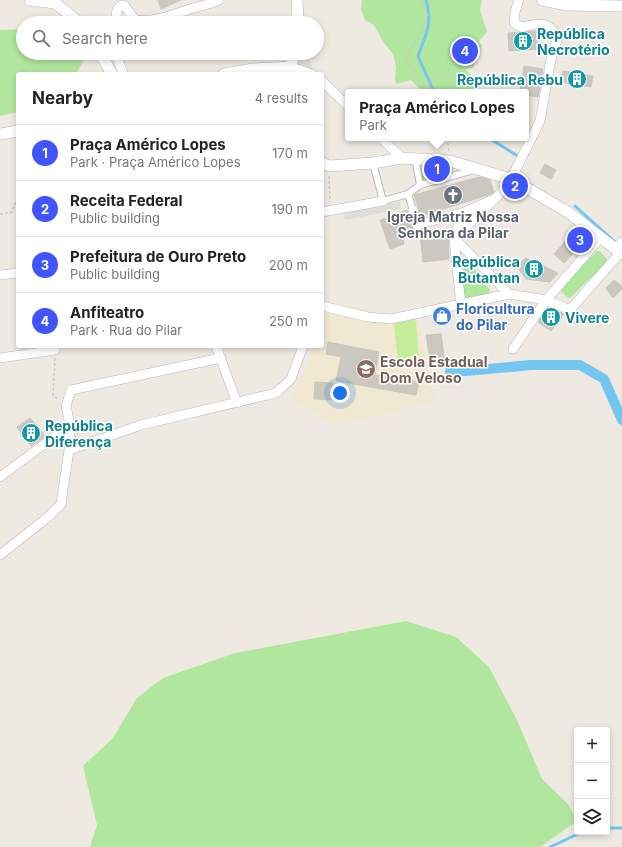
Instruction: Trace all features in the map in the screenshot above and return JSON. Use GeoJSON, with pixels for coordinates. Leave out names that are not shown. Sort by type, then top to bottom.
{"type":"FeatureCollection","features":[{"type":"Feature","properties":{"kind":"street"},"geometry":{"type":"LineString","coordinates":[[30,0],[55,3],[71,16]]}},
{"type":"Feature","properties":{"kind":"street"},"geometry":{"type":"LineString","coordinates":[[173,16],[196,3],[219,0]]}},
{"type":"Feature","properties":{"kind":"street"},"geometry":{"type":"LineString","coordinates":[[297,0],[298,16]]}},
{"type":"Feature","properties":{"kind":"street"},"geometry":{"type":"LineString","coordinates":[[454,238],[498,196],[511,179],[540,121],[551,59],[558,37],[552,27],[543,23],[521,28],[514,23],[515,12],[520,0]]}},
{"type":"Feature","properties":{"kind":"street"},"geometry":{"type":"LineString","coordinates":[[542,0],[567,5],[622,6]]}},
{"type":"Feature","properties":{"kind":"street"},"geometry":{"type":"LineString","coordinates":[[116,16],[117,10],[121,5],[124,5],[132,16]]}},
{"type":"Feature","properties":{"kind":"street"},"geometry":{"type":"LineString","coordinates":[[103,60],[107,72]]}},
{"type":"Feature","properties":{"kind":"street"},"geometry":{"type":"LineString","coordinates":[[118,60],[122,72]]}},
{"type":"Feature","properties":{"kind":"street"},"geometry":{"type":"LineString","coordinates":[[291,67],[292,60]]}},
{"type":"Feature","properties":{"kind":"street"},"geometry":{"type":"LineString","coordinates":[[236,72],[254,69],[291,67],[306,72]]}},
{"type":"Feature","properties":{"kind":"street"},"geometry":{"type":"LineString","coordinates":[[324,83],[345,103]]}},
{"type":"Feature","properties":{"kind":"street"},"geometry":{"type":"LineString","coordinates":[[0,134],[16,132]]}},
{"type":"Feature","properties":{"kind":"street"},"geometry":{"type":"LineString","coordinates":[[384,141],[402,158],[416,162],[420,185]]}},
{"type":"Feature","properties":{"kind":"street"},"geometry":{"type":"LineString","coordinates":[[324,306],[368,317],[391,319],[461,306],[509,294],[546,300],[570,310],[620,249],[600,237],[568,212],[511,179],[450,161],[402,158],[373,163],[325,165]]}},
{"type":"Feature","properties":{"kind":"street"},"geometry":{"type":"LineString","coordinates":[[373,163],[383,201]]}},
{"type":"Feature","properties":{"kind":"street"},"geometry":{"type":"LineString","coordinates":[[326,212],[383,201],[408,194],[420,185],[477,169],[484,171]]}},
{"type":"Feature","properties":{"kind":"street"},"geometry":{"type":"LineString","coordinates":[[408,194],[418,225],[462,213],[498,196]]}},
{"type":"Feature","properties":{"kind":"street"},"geometry":{"type":"LineString","coordinates":[[461,306],[454,238],[462,213]]}},
{"type":"Feature","properties":{"kind":"street"},"geometry":{"type":"LineString","coordinates":[[513,349],[546,300],[600,237]]}},
{"type":"Feature","properties":{"kind":"street"},"geometry":{"type":"LineString","coordinates":[[454,238],[509,294]]}},
{"type":"Feature","properties":{"kind":"street"},"geometry":{"type":"LineString","coordinates":[[0,275],[16,273]]}},
{"type":"Feature","properties":{"kind":"street"},"geometry":{"type":"LineString","coordinates":[[0,358],[54,348]]}},
{"type":"Feature","properties":{"kind":"street"},"geometry":{"type":"LineString","coordinates":[[217,348],[237,403]]}},
{"type":"Feature","properties":{"kind":"street"},"geometry":{"type":"LineString","coordinates":[[69,450],[141,426],[276,393],[291,379],[302,348]]}},
{"type":"Feature","properties":{"kind":"street"},"geometry":{"type":"LineString","coordinates":[[0,555],[48,517],[61,504],[69,450],[70,425],[66,406],[71,390],[221,358]]}},
{"type":"Feature","properties":{"kind":"street"},"geometry":{"type":"LineString","coordinates":[[0,477],[70,425]]}},
{"type":"Feature","properties":{"kind":"path"},"geometry":{"type":"LineString","coordinates":[[422,0],[428,14],[422,33],[406,59],[424,88],[447,73],[454,61]]}},
{"type":"Feature","properties":{"kind":"path"},"geometry":{"type":"LineString","coordinates":[[447,141],[450,161]]}},
{"type":"Feature","properties":{"kind":"path"},"geometry":{"type":"LineString","coordinates":[[325,165],[326,212]]}},
{"type":"Feature","properties":{"kind":"path"},"geometry":{"type":"LineString","coordinates":[[0,214],[11,213],[16,202]]}},
{"type":"Feature","properties":{"kind":"path"},"geometry":{"type":"LineString","coordinates":[[54,348],[53,396],[66,406]]}},
{"type":"Feature","properties":{"kind":"shaded area"},"geometry":{"type":"Polygon","coordinates":[[[283,60],[310,60],[314,72],[305,72],[279,67],[283,60]]]}},
{"type":"Feature","properties":{"kind":"shaded area"},"geometry":{"type":"Polygon","coordinates":[[[400,202],[401,209],[345,220],[343,213],[400,202]]]}},
{"type":"Feature","properties":{"kind":"shaded area","name":"Escola Estadual Dom Veloso"},"geometry":{"type":"Polygon","coordinates":[[[341,304],[388,316],[416,311],[435,403],[334,426],[292,398],[313,348],[324,348],[324,316],[326,309],[331,306],[341,304]]]}},
{"type":"Feature","properties":{"kind":"green space"},"geometry":{"type":"Polygon","coordinates":[[[362,0],[482,0],[480,10],[487,32],[478,43],[482,45],[473,68],[465,69],[477,81],[473,89],[420,89],[411,80],[397,84],[395,80],[396,67],[393,54],[384,43],[374,25],[365,20],[361,9],[362,0]]]}},
{"type":"Feature","properties":{"kind":"green space"},"geometry":{"type":"Polygon","coordinates":[[[16,29],[16,60],[83,60],[77,72],[16,72],[16,112],[0,116],[0,30],[16,29]]]}},
{"type":"Feature","properties":{"kind":"green space"},"geometry":{"type":"Polygon","coordinates":[[[422,157],[452,166],[453,171],[422,180],[422,157]]]}},
{"type":"Feature","properties":{"kind":"green space"},"geometry":{"type":"Polygon","coordinates":[[[597,251],[600,251],[608,261],[570,298],[568,298],[561,291],[561,288],[597,251]]]}},
{"type":"Feature","properties":{"kind":"green space"},"geometry":{"type":"Polygon","coordinates":[[[464,259],[467,259],[490,290],[489,295],[461,299],[464,259]]]}},
{"type":"Feature","properties":{"kind":"green space"},"geometry":{"type":"Polygon","coordinates":[[[415,313],[419,356],[398,359],[393,316],[415,313]]]}},
{"type":"Feature","properties":{"kind":"green space"},"geometry":{"type":"Polygon","coordinates":[[[406,621],[456,637],[489,667],[517,720],[542,779],[568,804],[574,815],[574,823],[540,847],[90,847],[97,825],[83,766],[113,738],[137,698],[163,678],[235,653],[406,621]]]}},
{"type":"Feature","properties":{"kind":"building"},"geometry":{"type":"Polygon","coordinates":[[[158,0],[181,0],[161,9],[158,0]]]}},
{"type":"Feature","properties":{"kind":"building","name":"República Necrotério"},"geometry":{"type":"Polygon","coordinates":[[[537,31],[538,49],[509,51],[508,33],[537,31]]]}},
{"type":"Feature","properties":{"kind":"building"},"geometry":{"type":"Polygon","coordinates":[[[524,66],[543,69],[538,97],[529,96],[529,89],[520,89],[524,66]]]}},
{"type":"Feature","properties":{"kind":"building","name":"República Rebu"},"geometry":{"type":"Polygon","coordinates":[[[563,71],[593,76],[591,87],[560,82],[563,71]]]}},
{"type":"Feature","properties":{"kind":"building"},"geometry":{"type":"Polygon","coordinates":[[[545,164],[556,170],[551,179],[540,173],[545,164]]]}},
{"type":"Feature","properties":{"kind":"building","name":"Igreja Matriz Nossa Senhora da Pilar"},"geometry":{"type":"Polygon","coordinates":[[[479,177],[490,180],[494,192],[421,216],[414,195],[479,177]]]}},
{"type":"Feature","properties":{"kind":"building"},"geometry":{"type":"Polygon","coordinates":[[[407,210],[415,235],[403,239],[404,244],[390,249],[380,220],[407,210]]]}},
{"type":"Feature","properties":{"kind":"building"},"geometry":{"type":"Polygon","coordinates":[[[577,228],[589,237],[564,263],[554,254],[577,228]]]}},
{"type":"Feature","properties":{"kind":"building"},"geometry":{"type":"Polygon","coordinates":[[[448,230],[449,259],[423,262],[420,235],[448,230]]]}},
{"type":"Feature","properties":{"kind":"building","name":"República Butantan"},"geometry":{"type":"Polygon","coordinates":[[[526,258],[558,273],[550,282],[526,279],[516,265],[526,258]]]}},
{"type":"Feature","properties":{"kind":"building"},"geometry":{"type":"Polygon","coordinates":[[[614,280],[622,286],[622,289],[613,298],[606,288],[614,280]]]}},
{"type":"Feature","properties":{"kind":"building","name":"Vivere"},"geometry":{"type":"Polygon","coordinates":[[[549,308],[564,314],[551,331],[538,322],[549,308]]]}},
{"type":"Feature","properties":{"kind":"building"},"geometry":{"type":"Polygon","coordinates":[[[441,334],[445,363],[431,365],[426,335],[441,334]]]}},
{"type":"Feature","properties":{"kind":"building"},"geometry":{"type":"Polygon","coordinates":[[[328,342],[379,352],[375,375],[419,382],[416,395],[336,381],[341,357],[326,354],[328,342]]]}},
{"type":"Feature","properties":{"kind":"building"},"geometry":{"type":"Polygon","coordinates":[[[315,382],[333,383],[332,400],[314,399],[315,382]]]}},
{"type":"Feature","properties":{"kind":"building","name":"República Diferença"},"geometry":{"type":"Polygon","coordinates":[[[30,418],[45,436],[31,446],[17,427],[30,418]]]}},
{"type":"Feature","properties":{"kind":"waterway"},"geometry":{"type":"LineString","coordinates":[[426,0],[429,22],[428,29],[418,56],[433,89]]}},
{"type":"Feature","properties":{"kind":"waterway"},"geometry":{"type":"LineString","coordinates":[[494,141],[516,155]]}},
{"type":"Feature","properties":{"kind":"waterway"},"geometry":{"type":"LineString","coordinates":[[575,206],[614,241]]}},
{"type":"Feature","properties":{"kind":"waterway"},"geometry":{"type":"LineString","coordinates":[[450,371],[531,365],[580,365],[604,379],[622,420]]}},
{"type":"Feature","properties":{"kind":"waterway"},"geometry":{"type":"LineString","coordinates":[[610,828],[622,828]]}},
{"type":"Feature","properties":{"kind":"waterway"},"geometry":{"type":"LineString","coordinates":[[550,847],[576,835]]}},
{"type":"Feature","properties":{"kind":"place","name":"República Necrotério"},"geometry":{"type":"Point","coordinates":[523,41]}},
{"type":"Feature","properties":{"kind":"place","name":"Anfiteatro"},"geometry":{"type":"Point","coordinates":[465,51]}},
{"type":"Feature","properties":{"kind":"place","name":"República Rebu"},"geometry":{"type":"Point","coordinates":[577,79]}},
{"type":"Feature","properties":{"kind":"place","name":"Praça Américo Lopes"},"geometry":{"type":"Point","coordinates":[437,169]}},
{"type":"Feature","properties":{"kind":"place","name":"Receita Federal"},"geometry":{"type":"Point","coordinates":[515,186]}},
{"type":"Feature","properties":{"kind":"place","name":"Igreja Matriz Nossa Senhora da Pilar"},"geometry":{"type":"Point","coordinates":[453,195]}},
{"type":"Feature","properties":{"kind":"place","name":"Prefeitura de Ouro Preto"},"geometry":{"type":"Point","coordinates":[580,240]}},
{"type":"Feature","properties":{"kind":"place","name":"República Butantan"},"geometry":{"type":"Point","coordinates":[534,269]}},
{"type":"Feature","properties":{"kind":"place","name":"Floricultura do Pilar"},"geometry":{"type":"Point","coordinates":[442,316]}},
{"type":"Feature","properties":{"kind":"place","name":"Vivere"},"geometry":{"type":"Point","coordinates":[551,317]}},
{"type":"Feature","properties":{"kind":"place","name":"Escola Estadual Dom Veloso"},"geometry":{"type":"Point","coordinates":[366,369]}},
{"type":"Feature","properties":{"kind":"place","name":"República Diferença"},"geometry":{"type":"Point","coordinates":[31,433]}}]}
